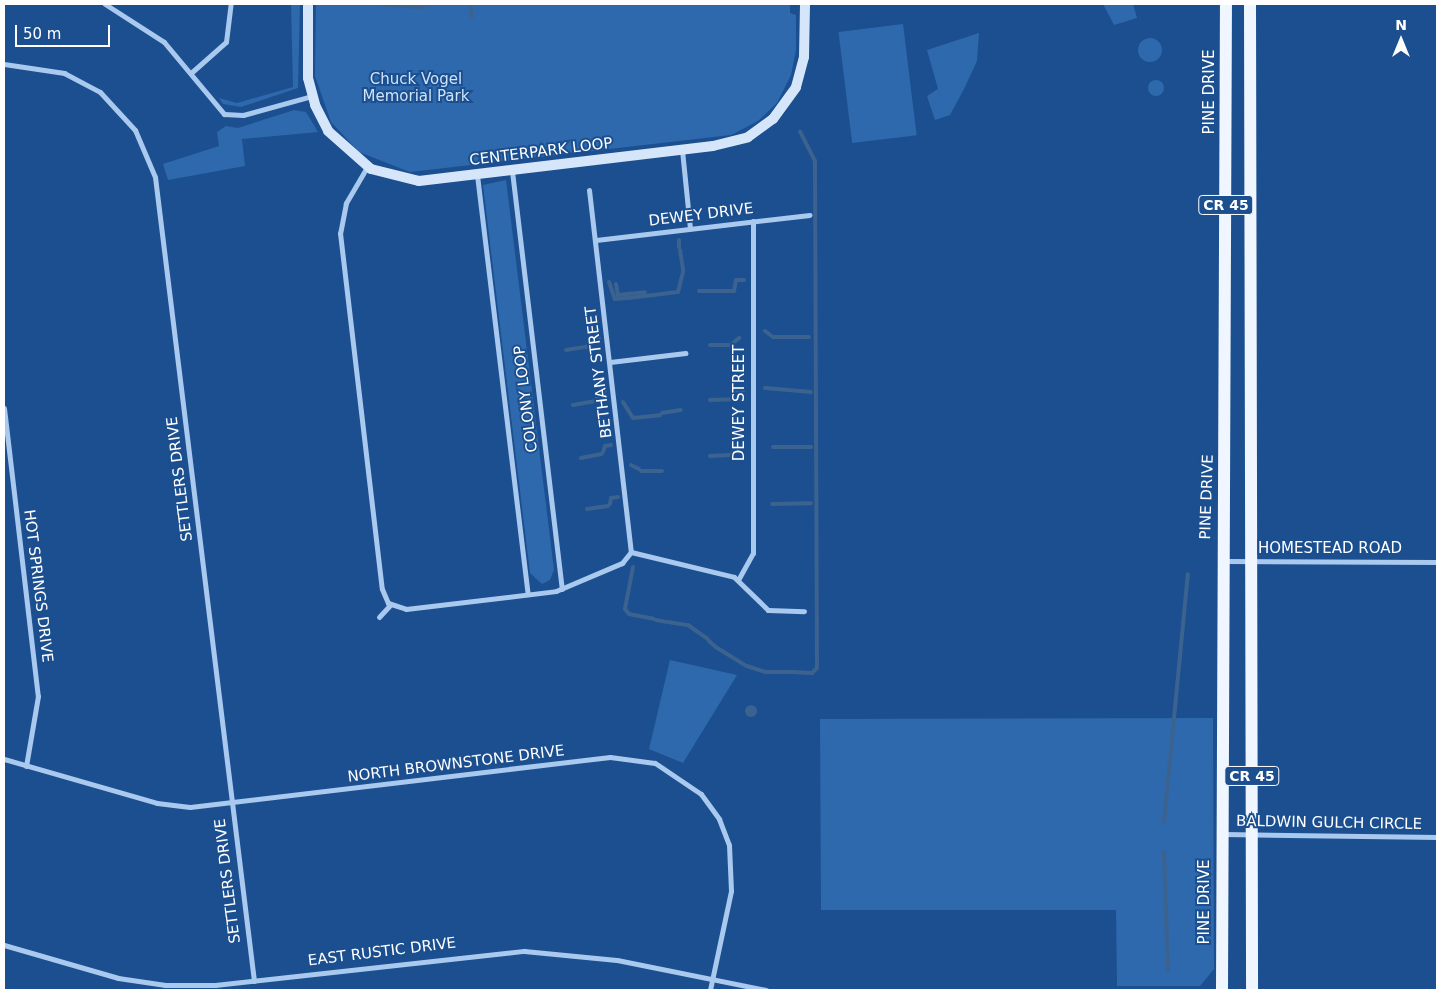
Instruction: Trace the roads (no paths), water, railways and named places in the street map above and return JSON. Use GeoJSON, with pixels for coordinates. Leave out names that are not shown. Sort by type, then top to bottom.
{"type":"FeatureCollection","features":[{"type":"Feature","properties":{"kind":"main road","name":"PINE DRIVE"},"geometry":{"type":"LineString","coordinates":[[1222,990],[1222,561],[1226,4]]}},
{"type":"Feature","properties":{"kind":"main road","name":"CR 45"},"geometry":{"type":"LineString","coordinates":[[1250,4],[1252,990]]}},
{"type":"Feature","properties":{"kind":"street"},"geometry":{"type":"LineString","coordinates":[[105,4],[156,35],[192,72],[215,107],[230,116],[312,96]]}},
{"type":"Feature","properties":{"kind":"street"},"geometry":{"type":"LineString","coordinates":[[192,72],[226,42],[231,4]]}},
{"type":"Feature","properties":{"kind":"street","name":"CENTERPARK LOOP"},"geometry":{"type":"LineString","coordinates":[[308,4],[307,66],[312,96],[330,135],[367,167],[414,180],[477,175],[682,150],[743,139],[777,116],[802,71],[805,4]]}},
{"type":"Feature","properties":{"kind":"street","name":"SETTLERS DRIVE"},"geometry":{"type":"LineString","coordinates":[[4,64],[53,70],[100,92],[135,130],[153,168],[254,981]]}},
{"type":"Feature","properties":{"kind":"street"},"geometry":{"type":"LineString","coordinates":[[682,150],[690,229]]}},
{"type":"Feature","properties":{"kind":"street"},"geometry":{"type":"LineString","coordinates":[[367,167],[346,203],[340,234],[382,590],[390,605],[406,609],[562,589],[622,563],[631,552],[738,580],[766,608],[804,610]]}},
{"type":"Feature","properties":{"kind":"street","name":"COLONY LOOP"},"geometry":{"type":"LineString","coordinates":[[512,171],[562,589]]}},
{"type":"Feature","properties":{"kind":"street","name":"COLONY LOOP"},"geometry":{"type":"LineString","coordinates":[[477,175],[528,594]]}},
{"type":"Feature","properties":{"kind":"street","name":"BETHANY STREET"},"geometry":{"type":"LineString","coordinates":[[589,190],[631,552]]}},
{"type":"Feature","properties":{"kind":"street","name":"DEWEY DRIVE"},"geometry":{"type":"LineString","coordinates":[[596,240],[810,215]]}},
{"type":"Feature","properties":{"kind":"street","name":"DEWEY STREET"},"geometry":{"type":"LineString","coordinates":[[738,580],[753,553],[753,222]]}},
{"type":"Feature","properties":{"kind":"street"},"geometry":{"type":"LineString","coordinates":[[610,362],[685,353]]}},
{"type":"Feature","properties":{"kind":"street","name":"HOT SPRINGS DRIVE"},"geometry":{"type":"LineString","coordinates":[[4,408],[38,686],[37,720],[26,766]]}},
{"type":"Feature","properties":{"kind":"street","name":"HOMESTEAD ROAD"},"geometry":{"type":"LineString","coordinates":[[1222,561],[1437,562]]}},
{"type":"Feature","properties":{"kind":"street"},"geometry":{"type":"LineString","coordinates":[[379,617],[390,605]]}},
{"type":"Feature","properties":{"kind":"street","name":"NORTH BROWNSTONE DRIVE"},"geometry":{"type":"LineString","coordinates":[[4,759],[172,806],[232,803],[610,757],[655,763],[701,794],[728,840],[731,891],[710,990]]}},
{"type":"Feature","properties":{"kind":"street","name":"BALDWIN GULCH CIRCLE"},"geometry":{"type":"LineString","coordinates":[[1221,834],[1437,837]]}},
{"type":"Feature","properties":{"kind":"street","name":"EAST RUSTIC DRIVE"},"geometry":{"type":"LineString","coordinates":[[4,945],[137,982],[202,986],[524,951],[617,960],[766,990]]}},
{"type":"Feature","properties":{"kind":"waterway"},"geometry":{"type":"LineString","coordinates":[[470,4],[472,17]]}},
{"type":"Feature","properties":{"kind":"waterway"},"geometry":{"type":"LineString","coordinates":[[792,672],[812,673],[817,668],[815,161],[800,132]]}},
{"type":"Feature","properties":{"kind":"waterway"},"geometry":{"type":"LineString","coordinates":[[679,240],[679,247]]}},
{"type":"Feature","properties":{"kind":"waterway"},"geometry":{"type":"LineString","coordinates":[[680,250],[683,270]]}},
{"type":"Feature","properties":{"kind":"waterway"},"geometry":{"type":"LineString","coordinates":[[629,298],[678,292],[683,272]]}},
{"type":"Feature","properties":{"kind":"waterway"},"geometry":{"type":"LineString","coordinates":[[699,291],[734,291],[736,280],[744,280]]}},
{"type":"Feature","properties":{"kind":"waterway"},"geometry":{"type":"LineString","coordinates":[[609,282],[615,299],[627,298]]}},
{"type":"Feature","properties":{"kind":"waterway"},"geometry":{"type":"LineString","coordinates":[[616,284],[618,295],[645,292]]}},
{"type":"Feature","properties":{"kind":"waterway"},"geometry":{"type":"LineString","coordinates":[[765,331],[773,337],[809,337]]}},
{"type":"Feature","properties":{"kind":"waterway"},"geometry":{"type":"LineString","coordinates":[[566,350],[586,347],[599,338]]}},
{"type":"Feature","properties":{"kind":"waterway"},"geometry":{"type":"LineString","coordinates":[[710,345],[731,345],[739,338]]}},
{"type":"Feature","properties":{"kind":"waterway"},"geometry":{"type":"LineString","coordinates":[[765,388],[811,392]]}},
{"type":"Feature","properties":{"kind":"waterway"},"geometry":{"type":"LineString","coordinates":[[710,400],[733,399],[737,391],[744,390]]}},
{"type":"Feature","properties":{"kind":"waterway"},"geometry":{"type":"LineString","coordinates":[[573,405],[596,401],[598,392],[605,391]]}},
{"type":"Feature","properties":{"kind":"waterway"},"geometry":{"type":"LineString","coordinates":[[623,402],[633,418],[660,415]]}},
{"type":"Feature","properties":{"kind":"waterway"},"geometry":{"type":"LineString","coordinates":[[662,413],[681,410]]}},
{"type":"Feature","properties":{"kind":"waterway"},"geometry":{"type":"LineString","coordinates":[[603,452],[605,446],[611,445]]}},
{"type":"Feature","properties":{"kind":"waterway"},"geometry":{"type":"LineString","coordinates":[[710,456],[731,455],[737,446],[744,446]]}},
{"type":"Feature","properties":{"kind":"waterway"},"geometry":{"type":"LineString","coordinates":[[773,447],[811,447]]}},
{"type":"Feature","properties":{"kind":"waterway"},"geometry":{"type":"LineString","coordinates":[[581,458],[602,454]]}},
{"type":"Feature","properties":{"kind":"waterway"},"geometry":{"type":"LineString","coordinates":[[631,465],[639,469]]}},
{"type":"Feature","properties":{"kind":"waterway"},"geometry":{"type":"LineString","coordinates":[[641,471],[662,471]]}},
{"type":"Feature","properties":{"kind":"waterway"},"geometry":{"type":"LineString","coordinates":[[610,504],[611,498],[618,497]]}},
{"type":"Feature","properties":{"kind":"waterway"},"geometry":{"type":"LineString","coordinates":[[772,504],[811,503]]}},
{"type":"Feature","properties":{"kind":"waterway"},"geometry":{"type":"LineString","coordinates":[[587,509],[608,506]]}},
{"type":"Feature","properties":{"kind":"waterway"},"geometry":{"type":"LineString","coordinates":[[633,567],[625,609],[629,614],[654,619]]}},
{"type":"Feature","properties":{"kind":"waterway"},"geometry":{"type":"LineString","coordinates":[[1164,822],[1188,574]]}},
{"type":"Feature","properties":{"kind":"waterway"},"geometry":{"type":"LineString","coordinates":[[656,620],[666,622]]}},
{"type":"Feature","properties":{"kind":"waterway"},"geometry":{"type":"LineString","coordinates":[[668,622],[688,625],[708,639]]}},
{"type":"Feature","properties":{"kind":"waterway"},"geometry":{"type":"LineString","coordinates":[[709,641],[717,648]]}},
{"type":"Feature","properties":{"kind":"waterway"},"geometry":{"type":"LineString","coordinates":[[719,649],[745,665]]}},
{"type":"Feature","properties":{"kind":"waterway"},"geometry":{"type":"LineString","coordinates":[[747,666],[766,672],[790,672]]}},
{"type":"Feature","properties":{"kind":"waterway"},"geometry":{"type":"LineString","coordinates":[[1164,852],[1168,970]]}},
{"type":"Feature","properties":{"kind":"park label","name":"Chuck Vogel Memorial Park"},"geometry":{"type":"Point","coordinates":[416,88]}}]}
